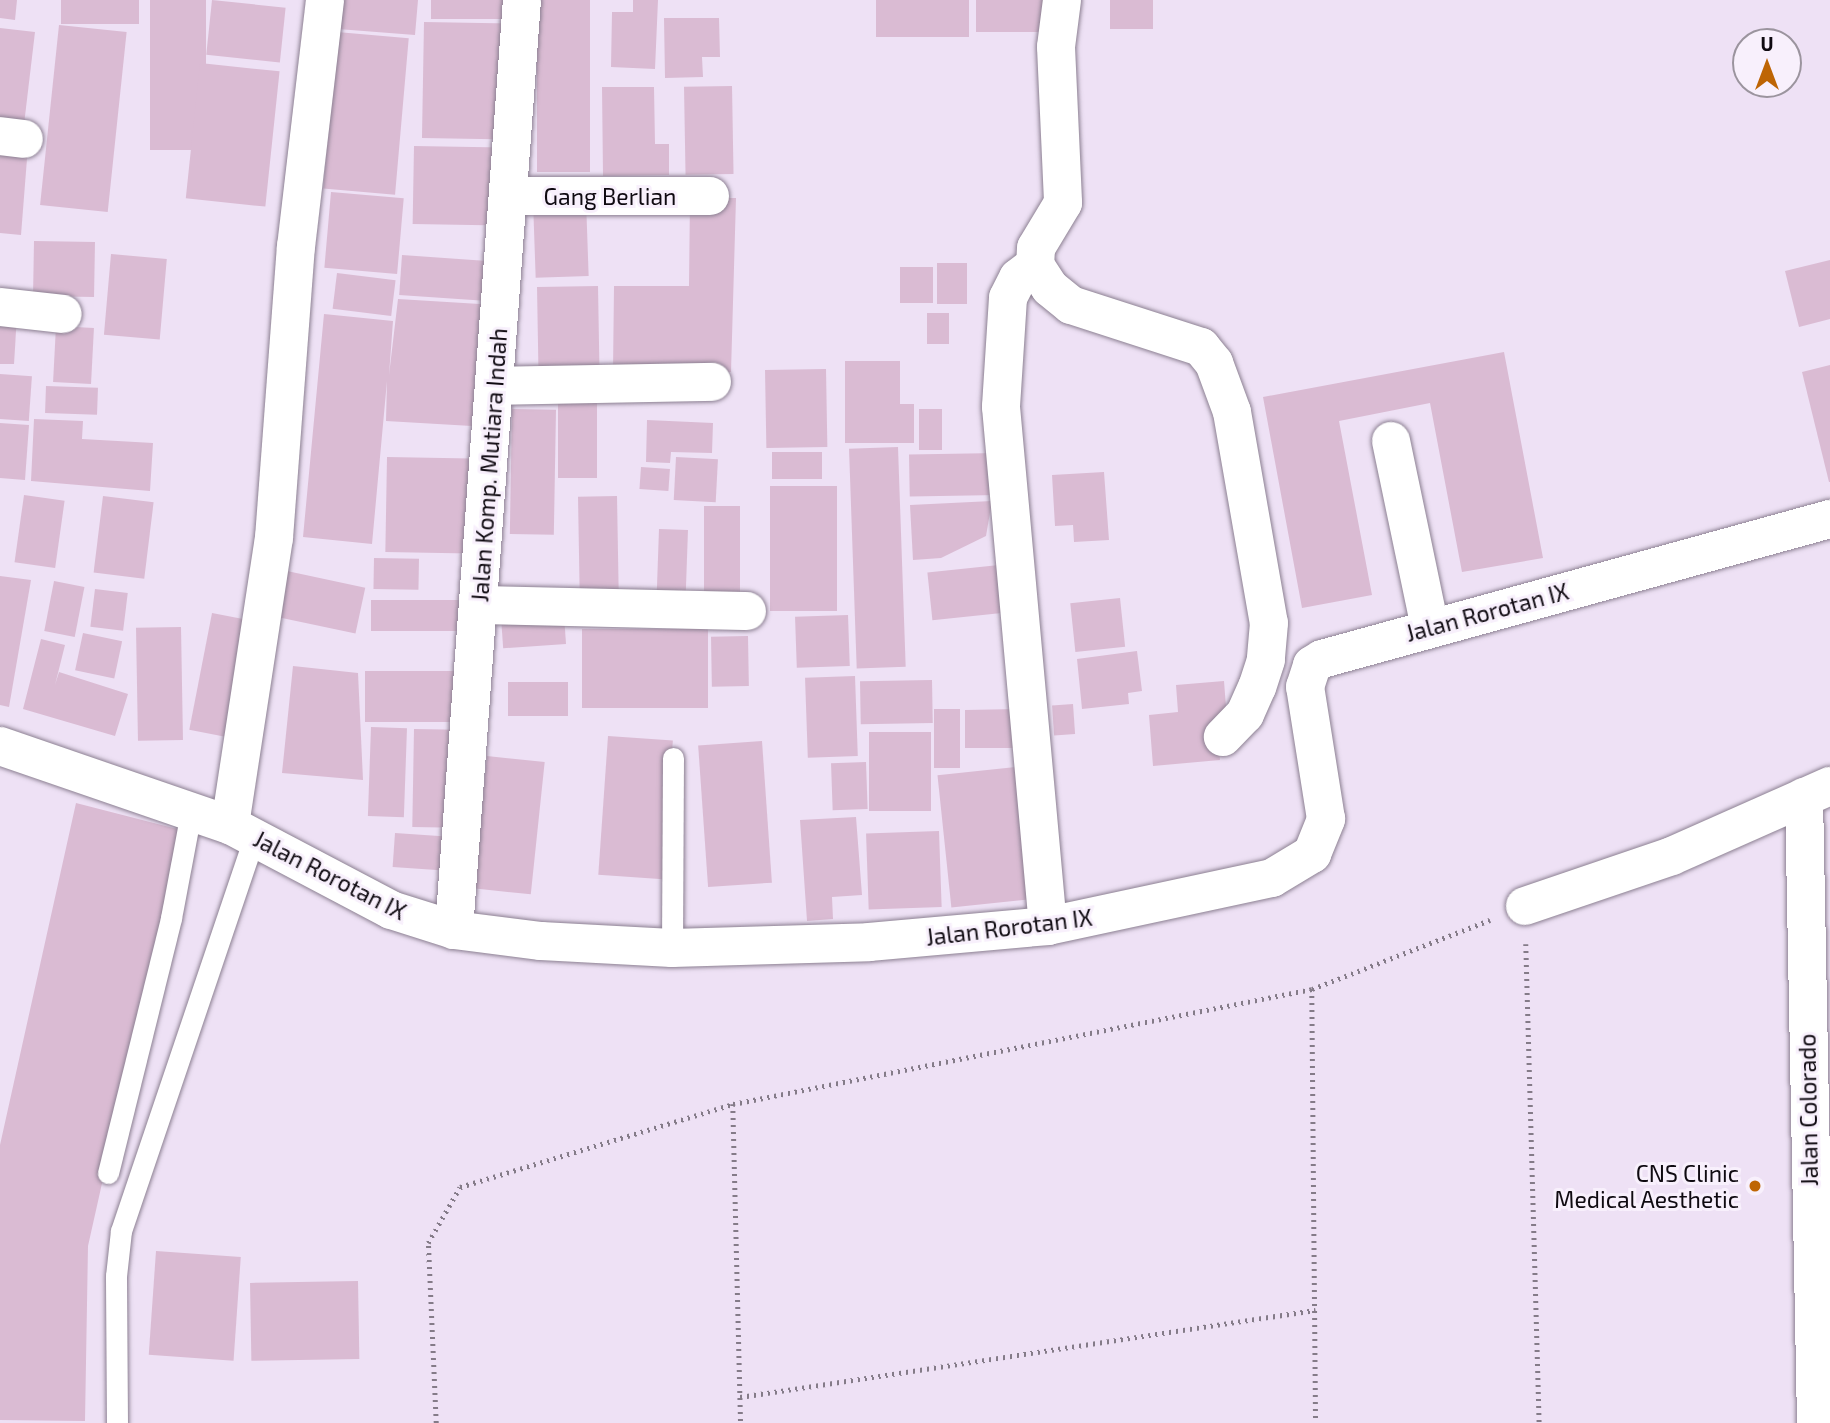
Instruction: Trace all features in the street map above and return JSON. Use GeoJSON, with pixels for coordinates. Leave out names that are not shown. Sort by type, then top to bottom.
{"type":"FeatureCollection","features":[{"type":"Feature","properties":{"kind":"street"},"geometry":{"type":"LineString","coordinates":[[242,832],[274,538],[296,247],[325,0]]}},
{"type":"Feature","properties":{"kind":"street","name":"Jalan Komp. Mutiara Indah"},"geometry":{"type":"LineString","coordinates":[[454,930],[494,386],[511,196],[522,0]]}},
{"type":"Feature","properties":{"kind":"street"},"geometry":{"type":"LineString","coordinates":[[1062,0],[1056,47],[1063,203],[1036,248],[1035,265],[1050,288],[1071,305],[1201,347],[1211,356],[1232,412],[1269,623],[1266,660],[1257,687],[1245,714],[1223,737]]}},
{"type":"Feature","properties":{"kind":"street","name":"Gang Berlian"},"geometry":{"type":"LineString","coordinates":[[511,196],[710,196]]}},
{"type":"Feature","properties":{"kind":"street"},"geometry":{"type":"LineString","coordinates":[[1035,265],[1018,278],[1008,298],[1001,407],[1048,926]]}},
{"type":"Feature","properties":{"kind":"street"},"geometry":{"type":"LineString","coordinates":[[0,307],[63,314]]}},
{"type":"Feature","properties":{"kind":"street"},"geometry":{"type":"LineString","coordinates":[[494,386],[712,382]]}},
{"type":"Feature","properties":{"kind":"street"},"geometry":{"type":"LineString","coordinates":[[1391,441],[1430,627]]}},
{"type":"Feature","properties":{"kind":"street","name":"Jalan Rorotan IX"},"geometry":{"type":"LineString","coordinates":[[0,746],[242,832],[391,910],[454,930],[541,941],[672,948],[869,942],[1048,926],[1246,885],[1298,865],[1312,854],[1326,819],[1305,687],[1312,665],[1430,627],[1830,519]]}},
{"type":"Feature","properties":{"kind":"street"},"geometry":{"type":"LineString","coordinates":[[479,605],[747,611]]}},
{"type":"Feature","properties":{"kind":"street"},"geometry":{"type":"LineString","coordinates":[[1525,906],[1672,856],[1817,791]]}},
{"type":"Feature","properties":{"kind":"street","name":"Jalan Colorado"},"geometry":{"type":"LineString","coordinates":[[1816,1423],[1817,791]]}},
{"type":"Feature","properties":{"kind":"lane"},"geometry":{"type":"LineString","coordinates":[[672,948],[673,758]]}},
{"type":"Feature","properties":{"kind":"lane"},"geometry":{"type":"LineString","coordinates":[[108,1172],[174,907],[191,812]]}},
{"type":"Feature","properties":{"kind":"lane"},"geometry":{"type":"LineString","coordinates":[[117,1423],[116,1276],[121,1231],[242,832]]}},
{"type":"Feature","properties":{"kind":"path"},"geometry":{"type":"LineString","coordinates":[[436,1423],[428,1243],[460,1187],[733,1104],[1312,989],[1525,906],[1539,1423]]}},
{"type":"Feature","properties":{"kind":"path"},"geometry":{"type":"LineString","coordinates":[[1312,989],[1316,1423]]}},
{"type":"Feature","properties":{"kind":"path"},"geometry":{"type":"LineString","coordinates":[[733,1104],[741,1423]]}},
{"type":"Feature","properties":{"kind":"path"},"geometry":{"type":"LineString","coordinates":[[740,1397],[1315,1310]]}},
{"type":"Feature","properties":{"kind":"building"},"geometry":{"type":"Polygon","coordinates":[[[0,0],[17,0],[15,20],[0,18],[0,0]]]}},
{"type":"Feature","properties":{"kind":"building"},"geometry":{"type":"Polygon","coordinates":[[[61,0],[139,0],[139,24],[61,24],[61,0]]]}},
{"type":"Feature","properties":{"kind":"building"},"geometry":{"type":"Polygon","coordinates":[[[150,0],[206,0],[206,150],[150,150],[150,0]]]}},
{"type":"Feature","properties":{"kind":"building"},"geometry":{"type":"Polygon","coordinates":[[[212,0],[286,8],[280,62],[206,55],[212,0]]]}},
{"type":"Feature","properties":{"kind":"building"},"geometry":{"type":"Polygon","coordinates":[[[340,0],[418,0],[415,35],[338,29],[340,0]]]}},
{"type":"Feature","properties":{"kind":"building"},"geometry":{"type":"Polygon","coordinates":[[[431,0],[508,0],[508,19],[431,19],[431,0]]]}},
{"type":"Feature","properties":{"kind":"building"},"geometry":{"type":"Polygon","coordinates":[[[537,0],[590,0],[590,172],[537,172],[537,0]]]}},
{"type":"Feature","properties":{"kind":"building"},"geometry":{"type":"Polygon","coordinates":[[[633,0],[658,0],[655,69],[611,67],[612,12],[633,12],[633,0]]]}},
{"type":"Feature","properties":{"kind":"building"},"geometry":{"type":"Polygon","coordinates":[[[876,0],[969,0],[969,37],[876,37],[876,0]]]}},
{"type":"Feature","properties":{"kind":"building"},"geometry":{"type":"Polygon","coordinates":[[[976,0],[1050,0],[1050,32],[976,32],[976,0]]]}},
{"type":"Feature","properties":{"kind":"building"},"geometry":{"type":"Polygon","coordinates":[[[1110,0],[1153,0],[1153,29],[1110,29],[1110,0]]]}},
{"type":"Feature","properties":{"kind":"building"},"geometry":{"type":"Polygon","coordinates":[[[664,18],[719,18],[720,57],[702,57],[703,77],[665,78],[664,18]]]}},
{"type":"Feature","properties":{"kind":"building"},"geometry":{"type":"Polygon","coordinates":[[[424,22],[512,24],[510,140],[422,138],[424,22]]]}},
{"type":"Feature","properties":{"kind":"building"},"geometry":{"type":"Polygon","coordinates":[[[59,25],[127,32],[108,212],[40,205],[59,25]]]}},
{"type":"Feature","properties":{"kind":"building"},"geometry":{"type":"Polygon","coordinates":[[[0,28],[35,32],[23,133],[0,130],[0,28]]]}},
{"type":"Feature","properties":{"kind":"building"},"geometry":{"type":"Polygon","coordinates":[[[337,32],[409,38],[395,195],[323,188],[337,32]]]}},
{"type":"Feature","properties":{"kind":"building"},"geometry":{"type":"Polygon","coordinates":[[[200,63],[280,71],[265,207],[186,198],[200,63]]]}},
{"type":"Feature","properties":{"kind":"building"},"geometry":{"type":"Polygon","coordinates":[[[732,86],[734,174],[686,175],[684,87],[732,86]]]}},
{"type":"Feature","properties":{"kind":"building"},"geometry":{"type":"Polygon","coordinates":[[[602,87],[654,87],[655,144],[669,144],[669,175],[603,176],[602,87]]]}},
{"type":"Feature","properties":{"kind":"building"},"geometry":{"type":"Polygon","coordinates":[[[0,144],[28,146],[21,235],[0,233],[0,144]]]}},
{"type":"Feature","properties":{"kind":"building"},"geometry":{"type":"Polygon","coordinates":[[[414,146],[502,148],[501,226],[413,224],[414,146]]]}},
{"type":"Feature","properties":{"kind":"building"},"geometry":{"type":"Polygon","coordinates":[[[331,192],[404,198],[397,274],[324,268],[331,192]]]}},
{"type":"Feature","properties":{"kind":"building"},"geometry":{"type":"Polygon","coordinates":[[[690,198],[736,198],[731,372],[613,371],[614,286],[689,286],[690,198]]]}},
{"type":"Feature","properties":{"kind":"building"},"geometry":{"type":"Polygon","coordinates":[[[586,200],[589,276],[536,278],[533,202],[586,200]]]}},
{"type":"Feature","properties":{"kind":"building"},"geometry":{"type":"Polygon","coordinates":[[[34,241],[95,242],[94,297],[33,296],[34,241]]]}},
{"type":"Feature","properties":{"kind":"building"},"geometry":{"type":"Polygon","coordinates":[[[111,254],[167,259],[160,340],[104,335],[111,254]]]}},
{"type":"Feature","properties":{"kind":"building"},"geometry":{"type":"Polygon","coordinates":[[[402,255],[498,262],[495,302],[399,295],[402,255]]]}},
{"type":"Feature","properties":{"kind":"building"},"geometry":{"type":"Polygon","coordinates":[[[1830,260],[1830,319],[1799,327],[1785,271],[1830,260]]]}},
{"type":"Feature","properties":{"kind":"building"},"geometry":{"type":"Polygon","coordinates":[[[937,263],[967,263],[967,304],[937,304],[937,263]]]}},
{"type":"Feature","properties":{"kind":"building"},"geometry":{"type":"Polygon","coordinates":[[[900,267],[933,267],[933,303],[900,303],[900,267]]]}},
{"type":"Feature","properties":{"kind":"building"},"geometry":{"type":"Polygon","coordinates":[[[337,273],[396,280],[391,316],[333,309],[337,273]]]}},
{"type":"Feature","properties":{"kind":"building"},"geometry":{"type":"Polygon","coordinates":[[[598,286],[599,368],[538,369],[537,287],[598,286]]]}},
{"type":"Feature","properties":{"kind":"building"},"geometry":{"type":"Polygon","coordinates":[[[398,299],[496,305],[489,427],[386,421],[387,381],[372,544],[303,537],[324,314],[393,321],[389,375],[398,299]]]}},
{"type":"Feature","properties":{"kind":"building"},"geometry":{"type":"Polygon","coordinates":[[[927,313],[949,313],[949,344],[927,344],[927,313]]]}},
{"type":"Feature","properties":{"kind":"building"},"geometry":{"type":"Polygon","coordinates":[[[0,314],[17,315],[14,364],[0,364],[0,314]]]}},
{"type":"Feature","properties":{"kind":"building"},"geometry":{"type":"Polygon","coordinates":[[[56,326],[94,328],[91,384],[53,382],[56,326]]]}},
{"type":"Feature","properties":{"kind":"building"},"geometry":{"type":"Polygon","coordinates":[[[1504,352],[1543,558],[1462,572],[1430,403],[1339,421],[1372,595],[1302,608],[1263,397],[1504,352]]]}},
{"type":"Feature","properties":{"kind":"building"},"geometry":{"type":"Polygon","coordinates":[[[845,361],[900,361],[900,404],[914,404],[914,443],[845,443],[845,361]]]}},
{"type":"Feature","properties":{"kind":"building"},"geometry":{"type":"Polygon","coordinates":[[[1830,365],[1830,482],[1829,482],[1802,372],[1830,365]]]}},
{"type":"Feature","properties":{"kind":"building"},"geometry":{"type":"Polygon","coordinates":[[[826,369],[827,447],[766,448],[765,370],[826,369]]]}},
{"type":"Feature","properties":{"kind":"building"},"geometry":{"type":"Polygon","coordinates":[[[0,374],[32,376],[29,421],[0,419],[0,374]]]}},
{"type":"Feature","properties":{"kind":"building"},"geometry":{"type":"Polygon","coordinates":[[[46,386],[98,388],[97,415],[45,413],[46,386]]]}},
{"type":"Feature","properties":{"kind":"building"},"geometry":{"type":"Polygon","coordinates":[[[558,396],[597,396],[597,478],[558,478],[558,396]]]}},
{"type":"Feature","properties":{"kind":"building"},"geometry":{"type":"Polygon","coordinates":[[[512,409],[556,410],[554,535],[510,534],[512,409]]]}},
{"type":"Feature","properties":{"kind":"building"},"geometry":{"type":"Polygon","coordinates":[[[919,409],[942,409],[942,450],[919,450],[919,409]]]}},
{"type":"Feature","properties":{"kind":"building"},"geometry":{"type":"Polygon","coordinates":[[[34,419],[83,421],[82,439],[153,443],[150,491],[31,481],[34,419]]]}},
{"type":"Feature","properties":{"kind":"building"},"geometry":{"type":"Polygon","coordinates":[[[647,420],[713,423],[712,453],[671,452],[670,463],[646,462],[647,420]]]}},
{"type":"Feature","properties":{"kind":"building"},"geometry":{"type":"Polygon","coordinates":[[[0,423],[29,425],[25,480],[0,478],[0,423]]]}},
{"type":"Feature","properties":{"kind":"building"},"geometry":{"type":"Polygon","coordinates":[[[898,447],[906,667],[857,669],[849,449],[898,447]]]}},
{"type":"Feature","properties":{"kind":"building"},"geometry":{"type":"Polygon","coordinates":[[[772,452],[822,452],[822,479],[772,479],[772,452]]]}},
{"type":"Feature","properties":{"kind":"building"},"geometry":{"type":"Polygon","coordinates":[[[998,453],[999,495],[910,497],[909,455],[998,453]]]}},
{"type":"Feature","properties":{"kind":"building"},"geometry":{"type":"Polygon","coordinates":[[[387,457],[485,459],[483,554],[385,552],[387,457]]]}},
{"type":"Feature","properties":{"kind":"building"},"geometry":{"type":"Polygon","coordinates":[[[676,457],[718,459],[716,502],[674,500],[676,457]]]}},
{"type":"Feature","properties":{"kind":"building"},"geometry":{"type":"Polygon","coordinates":[[[641,467],[670,469],[668,491],[639,489],[641,467]]]}},
{"type":"Feature","properties":{"kind":"building"},"geometry":{"type":"Polygon","coordinates":[[[1104,472],[1109,540],[1074,542],[1073,525],[1055,526],[1052,475],[1104,472]]]}},
{"type":"Feature","properties":{"kind":"building"},"geometry":{"type":"Polygon","coordinates":[[[770,486],[837,486],[837,611],[770,611],[770,486]]]}},
{"type":"Feature","properties":{"kind":"building"},"geometry":{"type":"Polygon","coordinates":[[[24,495],[65,501],[55,568],[15,562],[24,495]]]}},
{"type":"Feature","properties":{"kind":"building"},"geometry":{"type":"Polygon","coordinates":[[[103,496],[154,502],[144,579],[94,572],[103,496]]]}},
{"type":"Feature","properties":{"kind":"building"},"geometry":{"type":"Polygon","coordinates":[[[617,496],[619,594],[580,595],[578,497],[617,496]]]}},
{"type":"Feature","properties":{"kind":"building"},"geometry":{"type":"Polygon","coordinates":[[[992,501],[986,536],[941,558],[913,560],[910,505],[992,501]]]}},
{"type":"Feature","properties":{"kind":"building"},"geometry":{"type":"Polygon","coordinates":[[[704,506],[740,506],[740,605],[704,605],[704,506]]]}},
{"type":"Feature","properties":{"kind":"building"},"geometry":{"type":"Polygon","coordinates":[[[659,529],[688,530],[686,595],[657,594],[659,529]]]}},
{"type":"Feature","properties":{"kind":"building"},"geometry":{"type":"Polygon","coordinates":[[[374,558],[419,559],[418,590],[373,589],[374,558]]]}},
{"type":"Feature","properties":{"kind":"building"},"geometry":{"type":"Polygon","coordinates":[[[999,565],[1004,613],[932,620],[927,573],[999,565]]]}},
{"type":"Feature","properties":{"kind":"building"},"geometry":{"type":"Polygon","coordinates":[[[287,571],[365,588],[355,634],[277,617],[287,571]]]}},
{"type":"Feature","properties":{"kind":"building"},"geometry":{"type":"Polygon","coordinates":[[[0,576],[31,580],[9,707],[0,705],[0,576]]]}},
{"type":"Feature","properties":{"kind":"building"},"geometry":{"type":"Polygon","coordinates":[[[54,581],[84,587],[75,637],[44,631],[54,581]]]}},
{"type":"Feature","properties":{"kind":"building"},"geometry":{"type":"Polygon","coordinates":[[[95,589],[128,593],[123,631],[90,627],[95,589]]]}},
{"type":"Feature","properties":{"kind":"building"},"geometry":{"type":"Polygon","coordinates":[[[1120,598],[1125,647],[1075,652],[1070,603],[1120,598]]]}},
{"type":"Feature","properties":{"kind":"building"},"geometry":{"type":"Polygon","coordinates":[[[371,600],[473,600],[473,631],[371,631],[371,600]]]}},
{"type":"Feature","properties":{"kind":"building"},"geometry":{"type":"Polygon","coordinates":[[[212,613],[258,622],[235,739],[189,730],[212,613]]]}},
{"type":"Feature","properties":{"kind":"building"},"geometry":{"type":"Polygon","coordinates":[[[564,615],[566,644],[503,648],[501,619],[564,615]]]}},
{"type":"Feature","properties":{"kind":"building"},"geometry":{"type":"Polygon","coordinates":[[[848,615],[850,666],[797,668],[795,617],[848,615]]]}},
{"type":"Feature","properties":{"kind":"building"},"geometry":{"type":"Polygon","coordinates":[[[181,627],[183,740],[138,741],[136,628],[181,627]]]}},
{"type":"Feature","properties":{"kind":"building"},"geometry":{"type":"Polygon","coordinates":[[[582,629],[708,629],[708,708],[582,708],[582,629]]]}},
{"type":"Feature","properties":{"kind":"building"},"geometry":{"type":"Polygon","coordinates":[[[83,633],[122,641],[114,678],[75,670],[83,633]]]}},
{"type":"Feature","properties":{"kind":"building"},"geometry":{"type":"Polygon","coordinates":[[[748,636],[749,686],[712,687],[711,637],[748,636]]]}},
{"type":"Feature","properties":{"kind":"building"},"geometry":{"type":"Polygon","coordinates":[[[41,639],[65,645],[55,685],[59,672],[128,694],[115,736],[23,709],[41,639]]]}},
{"type":"Feature","properties":{"kind":"building"},"geometry":{"type":"Polygon","coordinates":[[[1137,651],[1142,691],[1128,693],[1129,704],[1082,709],[1077,659],[1137,651]]]}},
{"type":"Feature","properties":{"kind":"building"},"geometry":{"type":"Polygon","coordinates":[[[293,666],[358,673],[363,780],[282,773],[293,666]]]}},
{"type":"Feature","properties":{"kind":"building"},"geometry":{"type":"Polygon","coordinates":[[[365,671],[458,671],[458,722],[365,722],[365,671]]]}},
{"type":"Feature","properties":{"kind":"building"},"geometry":{"type":"Polygon","coordinates":[[[855,676],[858,756],[808,758],[805,678],[855,676]]]}},
{"type":"Feature","properties":{"kind":"building"},"geometry":{"type":"Polygon","coordinates":[[[932,680],[933,723],[861,724],[860,681],[932,680]]]}},
{"type":"Feature","properties":{"kind":"building"},"geometry":{"type":"Polygon","coordinates":[[[1224,681],[1227,720],[1216,720],[1220,760],[1153,766],[1149,715],[1178,712],[1176,685],[1224,681]]]}},
{"type":"Feature","properties":{"kind":"building"},"geometry":{"type":"Polygon","coordinates":[[[508,682],[568,682],[568,716],[508,716],[508,682]]]}},
{"type":"Feature","properties":{"kind":"building"},"geometry":{"type":"Polygon","coordinates":[[[1073,704],[1075,734],[1054,735],[1052,705],[1073,704]]]}},
{"type":"Feature","properties":{"kind":"building"},"geometry":{"type":"Polygon","coordinates":[[[934,709],[960,709],[960,768],[934,768],[934,709]]]}},
{"type":"Feature","properties":{"kind":"building"},"geometry":{"type":"Polygon","coordinates":[[[1022,709],[1014,748],[965,748],[965,710],[1022,709]]]}},
{"type":"Feature","properties":{"kind":"building"},"geometry":{"type":"Polygon","coordinates":[[[371,727],[407,728],[404,817],[368,816],[371,727]]]}},
{"type":"Feature","properties":{"kind":"building"},"geometry":{"type":"Polygon","coordinates":[[[414,729],[459,730],[457,828],[412,827],[414,729]]]}},
{"type":"Feature","properties":{"kind":"building"},"geometry":{"type":"Polygon","coordinates":[[[869,732],[931,732],[931,811],[869,811],[869,732]]]}},
{"type":"Feature","properties":{"kind":"building"},"geometry":{"type":"Polygon","coordinates":[[[608,736],[673,741],[663,879],[598,875],[608,736]]]}},
{"type":"Feature","properties":{"kind":"building"},"geometry":{"type":"Polygon","coordinates":[[[762,741],[772,883],[708,887],[698,745],[762,741]]]}},
{"type":"Feature","properties":{"kind":"building"},"geometry":{"type":"Polygon","coordinates":[[[487,756],[545,762],[531,894],[473,888],[487,756]]]}},
{"type":"Feature","properties":{"kind":"building"},"geometry":{"type":"Polygon","coordinates":[[[866,762],[868,809],[833,810],[831,763],[866,762]]]}},
{"type":"Feature","properties":{"kind":"building"},"geometry":{"type":"Polygon","coordinates":[[[1026,766],[1040,898],[951,908],[937,775],[1026,766]]]}},
{"type":"Feature","properties":{"kind":"building"},"geometry":{"type":"Polygon","coordinates":[[[76,803],[181,830],[88,1246],[85,1421],[0,1420],[0,1145],[76,803]]]}},
{"type":"Feature","properties":{"kind":"building"},"geometry":{"type":"Polygon","coordinates":[[[856,817],[862,895],[832,897],[833,919],[807,921],[800,820],[856,817]]]}},
{"type":"Feature","properties":{"kind":"building"},"geometry":{"type":"Polygon","coordinates":[[[939,831],[942,907],[869,910],[866,834],[939,831]]]}},
{"type":"Feature","properties":{"kind":"building"},"geometry":{"type":"Polygon","coordinates":[[[395,833],[450,837],[447,871],[393,867],[395,833]]]}},
{"type":"Feature","properties":{"kind":"building"},"geometry":{"type":"Polygon","coordinates":[[[156,1251],[241,1257],[234,1361],[149,1355],[156,1251]]]}},
{"type":"Feature","properties":{"kind":"building"},"geometry":{"type":"Polygon","coordinates":[[[358,1281],[359,1359],[251,1361],[250,1283],[358,1281]]]}},
{"type":"Feature","properties":{"kind":"place","name":"CNS Clinic Medical Aesthetic"},"geometry":{"type":"Point","coordinates":[1755,1186]}}]}
